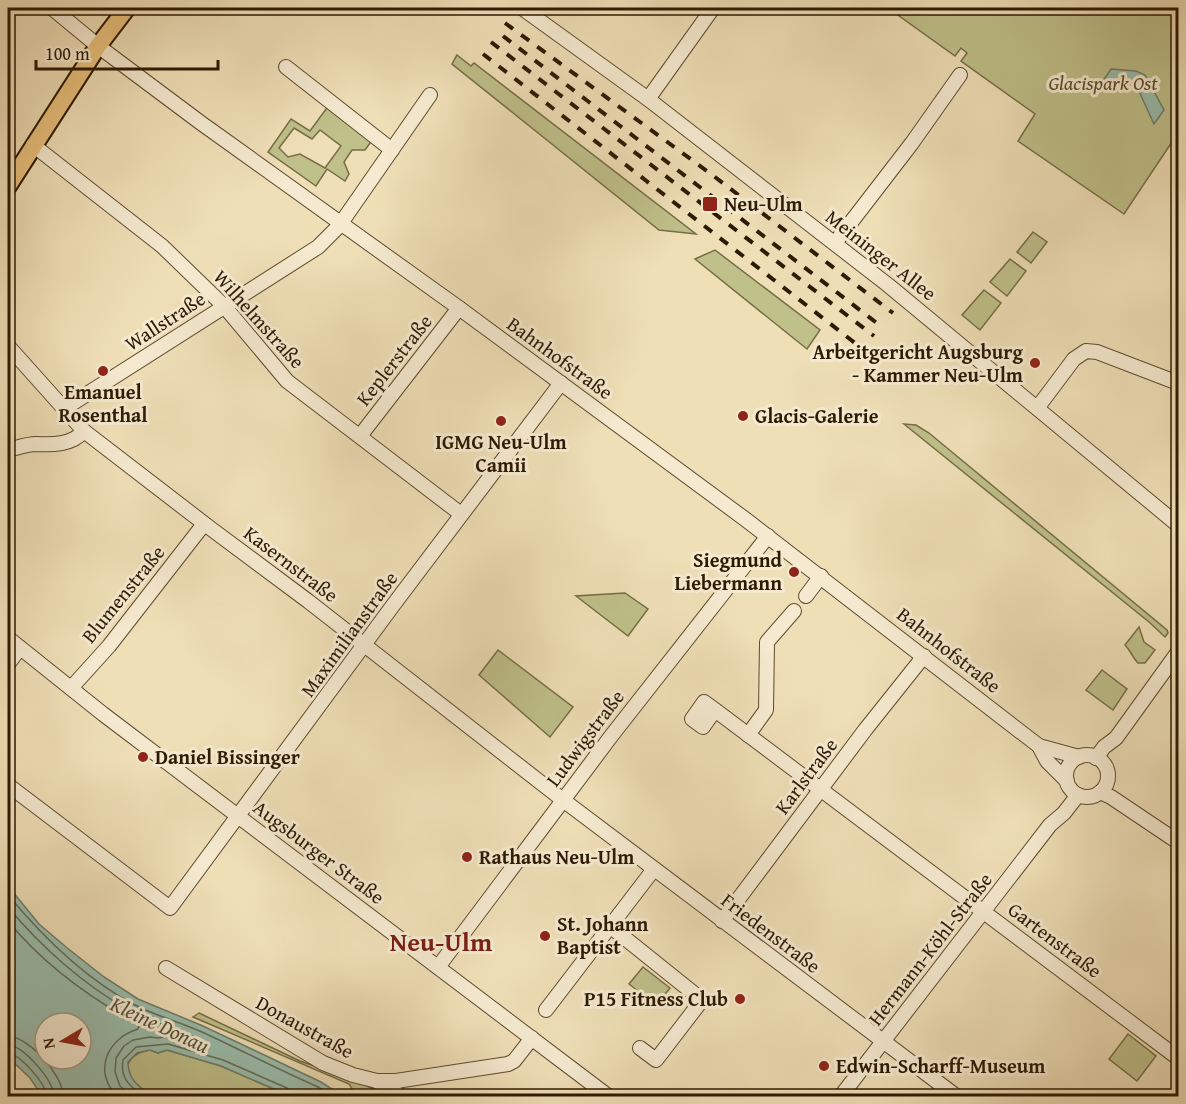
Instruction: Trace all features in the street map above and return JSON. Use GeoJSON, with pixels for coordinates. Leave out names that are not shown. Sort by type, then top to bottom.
{"type":"FeatureCollection","features":[{"type":"Feature","properties":{"kind":"main road"},"geometry":{"type":"LineString","coordinates":[[8,186],[98,46],[127,8]]}},
{"type":"Feature","properties":{"kind":"street","name":"Bahnhofstraße"},"geometry":{"type":"LineString","coordinates":[[52,8],[98,46],[201,123],[459,308],[768,536],[1039,746],[1080,757]]}},
{"type":"Feature","properties":{"kind":"street","name":"Meininger Allee"},"geometry":{"type":"LineString","coordinates":[[522,8],[648,99],[835,243],[1038,407],[1179,525]]}},
{"type":"Feature","properties":{"kind":"street"},"geometry":{"type":"LineString","coordinates":[[648,99],[713,8]]}},
{"type":"Feature","properties":{"kind":"street"},"geometry":{"type":"LineString","coordinates":[[286,67],[392,150]]}},
{"type":"Feature","properties":{"kind":"street"},"geometry":{"type":"LineString","coordinates":[[835,243],[912,143],[960,75]]}},
{"type":"Feature","properties":{"kind":"street","name":"Wallstraße"},"geometry":{"type":"LineString","coordinates":[[65,408],[318,248],[342,223],[430,95]]}},
{"type":"Feature","properties":{"kind":"street","name":"Wilhelmstraße"},"geometry":{"type":"LineString","coordinates":[[33,145],[162,246],[224,306],[287,381],[461,514]]}},
{"type":"Feature","properties":{"kind":"street","name":"Keplerstraße"},"geometry":{"type":"LineString","coordinates":[[360,436],[459,308]]}},
{"type":"Feature","properties":{"kind":"street","name":"Kasernstraße"},"geometry":{"type":"LineString","coordinates":[[8,346],[84,431],[308,601],[563,800]]}},
{"type":"Feature","properties":{"kind":"street"},"geometry":{"type":"LineString","coordinates":[[1038,407],[1074,359],[1086,351],[1097,352],[1179,383]]}},
{"type":"Feature","properties":{"kind":"street","name":"Maximilianstraße"},"geometry":{"type":"LineString","coordinates":[[8,785],[170,908],[461,514],[561,383]]}},
{"type":"Feature","properties":{"kind":"street"},"geometry":{"type":"LineString","coordinates":[[8,450],[35,444],[44,446],[63,442],[80,436],[84,431]]}},
{"type":"Feature","properties":{"kind":"street","name":"Blumenstraße"},"geometry":{"type":"LineString","coordinates":[[71,688],[109,646],[204,524]]}},
{"type":"Feature","properties":{"kind":"street","name":"Ludwigstraße"},"geometry":{"type":"LineString","coordinates":[[438,967],[563,800],[768,536]]}},
{"type":"Feature","properties":{"kind":"street"},"geometry":{"type":"LineString","coordinates":[[806,596],[821,576]]}},
{"type":"Feature","properties":{"kind":"street"},"geometry":{"type":"LineString","coordinates":[[748,735],[766,710],[767,642],[794,611]]}},
{"type":"Feature","properties":{"kind":"street","name":"Augsburger Straße"},"geometry":{"type":"LineString","coordinates":[[8,638],[605,1095]]}},
{"type":"Feature","properties":{"kind":"street"},"geometry":{"type":"LineString","coordinates":[[8,664],[20,648]]}},
{"type":"Feature","properties":{"kind":"street"},"geometry":{"type":"LineString","coordinates":[[1099,760],[1104,747],[1116,738],[1179,652]]}},
{"type":"Feature","properties":{"kind":"street","name":"Karlstraße"},"geometry":{"type":"LineString","coordinates":[[722,921],[820,789],[924,656]]}},
{"type":"Feature","properties":{"kind":"street","name":"Gartenstraße"},"geometry":{"type":"LineString","coordinates":[[715,710],[1179,1058]]}},
{"type":"Feature","properties":{"kind":"street","name":"Bahnhofstraße"},"geometry":{"type":"LineString","coordinates":[[1039,746],[1047,761],[1072,789]]}},
{"type":"Feature","properties":{"kind":"street"},"geometry":{"type":"LineString","coordinates":[[1072,789],[1092,796],[1102,790],[1107,775],[1099,760],[1088,756],[1080,757]]}},
{"type":"Feature","properties":{"kind":"street","name":"Hermann-Köhl-Straße"},"geometry":{"type":"LineString","coordinates":[[841,1096],[1050,825],[1064,813],[1072,789],[1068,767],[1072,761],[1080,757]]}},
{"type":"Feature","properties":{"kind":"street"},"geometry":{"type":"LineString","coordinates":[[1102,790],[1179,842]]}},
{"type":"Feature","properties":{"kind":"street","name":"Friedenstraße"},"geometry":{"type":"LineString","coordinates":[[563,800],[956,1096]]}},
{"type":"Feature","properties":{"kind":"street"},"geometry":{"type":"LineString","coordinates":[[546,1010],[654,869]]}},
{"type":"Feature","properties":{"kind":"street"},"geometry":{"type":"LineString","coordinates":[[611,927],[702,1000],[656,1060],[640,1048]]}},
{"type":"Feature","properties":{"kind":"street","name":"Donaustraße"},"geometry":{"type":"LineString","coordinates":[[166,968],[323,1063],[353,1075],[377,1081],[396,1081],[508,1064],[513,1062],[532,1038]]}},
{"type":"Feature","properties":{"kind":"street"},"geometry":{"type":"LineString","coordinates":[[377,1081],[400,1096]]}},
{"type":"Feature","properties":{"kind":"green space","name":"Glacispark Ost"},"geometry":{"type":"Polygon","coordinates":[[[888,8],[1178,8],[1178,133],[1124,214],[1018,141],[1035,114],[961,61],[967,53],[961,48],[955,56],[888,8]]]}},
{"type":"Feature","properties":{"kind":"green space"},"geometry":{"type":"Polygon","coordinates":[[[457,55],[471,66],[474,63],[696,234],[659,230],[452,64],[457,55]]]}},
{"type":"Feature","properties":{"kind":"green space"},"geometry":{"type":"Polygon","coordinates":[[[329,105],[373,139],[365,150],[352,150],[344,162],[349,174],[345,181],[327,169],[316,186],[268,152],[291,119],[310,131],[329,105]],[[294,128],[279,148],[288,157],[300,154],[325,168],[341,146],[320,130],[312,139],[294,128]]]}},
{"type":"Feature","properties":{"kind":"green space"},"geometry":{"type":"Polygon","coordinates":[[[1033,232],[1047,242],[1031,263],[1017,252],[1033,232]]]}},
{"type":"Feature","properties":{"kind":"green space"},"geometry":{"type":"Polygon","coordinates":[[[715,250],[820,330],[807,349],[695,259],[715,250]]]}},
{"type":"Feature","properties":{"kind":"green space"},"geometry":{"type":"Polygon","coordinates":[[[1010,259],[1026,271],[1007,296],[990,282],[1010,259]]]}},
{"type":"Feature","properties":{"kind":"green space"},"geometry":{"type":"Polygon","coordinates":[[[984,290],[1001,303],[980,330],[962,315],[984,290]]]}},
{"type":"Feature","properties":{"kind":"green space"},"geometry":{"type":"Polygon","coordinates":[[[904,424],[916,425],[929,433],[1167,630],[1165,637],[1149,622],[904,424]]]}},
{"type":"Feature","properties":{"kind":"green space"},"geometry":{"type":"Polygon","coordinates":[[[625,593],[648,609],[628,636],[576,596],[625,593]]]}},
{"type":"Feature","properties":{"kind":"green space"},"geometry":{"type":"Polygon","coordinates":[[[1139,627],[1144,642],[1155,650],[1145,663],[1138,663],[1125,645],[1139,627]]]}},
{"type":"Feature","properties":{"kind":"green space"},"geometry":{"type":"Polygon","coordinates":[[[498,650],[573,707],[550,737],[479,675],[498,650]]]}},
{"type":"Feature","properties":{"kind":"green space"},"geometry":{"type":"Polygon","coordinates":[[[1102,670],[1127,689],[1113,710],[1086,690],[1102,670]]]}},
{"type":"Feature","properties":{"kind":"green space"},"geometry":{"type":"Polygon","coordinates":[[[643,967],[670,988],[656,1005],[629,984],[643,967]]]}},
{"type":"Feature","properties":{"kind":"green space"},"geometry":{"type":"Polygon","coordinates":[[[199,1013],[300,1061],[356,1080],[386,1096],[357,1096],[349,1084],[193,1017],[199,1013]]]}},
{"type":"Feature","properties":{"kind":"green space"},"geometry":{"type":"Polygon","coordinates":[[[1128,1034],[1156,1056],[1137,1081],[1109,1059],[1128,1034]]]}},
{"type":"Feature","properties":{"kind":"green space"},"geometry":{"type":"Polygon","coordinates":[[[150,1050],[158,1053],[167,1050],[221,1066],[290,1096],[151,1096],[132,1080],[127,1069],[134,1056],[150,1050]]]}},
{"type":"Feature","properties":{"kind":"water"},"geometry":{"type":"Polygon","coordinates":[[[1111,69],[1136,71],[1145,75],[1164,110],[1154,124],[1138,89],[1129,83],[1102,82],[1111,69]]]}},
{"type":"Feature","properties":{"kind":"water","name":"Kleine Donau"},"geometry":{"type":"Polygon","coordinates":[[[8,886],[39,924],[104,977],[138,999],[203,1026],[321,1082],[343,1096],[290,1096],[221,1066],[167,1050],[158,1053],[150,1050],[137,1053],[128,1062],[132,1078],[151,1096],[42,1096],[30,1078],[8,1057],[8,886]]]}},
{"type":"Feature","properties":{"kind":"railway"},"geometry":{"type":"LineString","coordinates":[[505,23],[711,174],[893,313]]}},
{"type":"Feature","properties":{"kind":"railway"},"geometry":{"type":"LineString","coordinates":[[503,36],[882,327]]}},
{"type":"Feature","properties":{"kind":"railway"},"geometry":{"type":"LineString","coordinates":[[491,42],[874,336]]}},
{"type":"Feature","properties":{"kind":"railway"},"geometry":{"type":"LineString","coordinates":[[483,54],[864,350]]}},
{"type":"Feature","properties":{"kind":"place","name":"Neu-Ulm"},"geometry":{"type":"Point","coordinates":[710,204]}},
{"type":"Feature","properties":{"kind":"place","name":"Arbeitgericht Augsburg - Kammer Neu-Ulm"},"geometry":{"type":"Point","coordinates":[1035,363]}},
{"type":"Feature","properties":{"kind":"place","name":"Emanuel Rosenthal"},"geometry":{"type":"Point","coordinates":[103,371]}},
{"type":"Feature","properties":{"kind":"place","name":"Glacis-Galerie"},"geometry":{"type":"Point","coordinates":[743,416]}},
{"type":"Feature","properties":{"kind":"place","name":"IGMG Neu-Ulm Camii"},"geometry":{"type":"Point","coordinates":[501,421]}},
{"type":"Feature","properties":{"kind":"place","name":"Siegmund Liebermann"},"geometry":{"type":"Point","coordinates":[794,572]}},
{"type":"Feature","properties":{"kind":"place","name":"Daniel Bissinger"},"geometry":{"type":"Point","coordinates":[143,757]}},
{"type":"Feature","properties":{"kind":"place","name":"Rathaus Neu-Ulm"},"geometry":{"type":"Point","coordinates":[467,857]}},
{"type":"Feature","properties":{"kind":"place","name":"St. Johann Baptist"},"geometry":{"type":"Point","coordinates":[545,936]}},
{"type":"Feature","properties":{"kind":"place","name":"P15 Fitness Club"},"geometry":{"type":"Point","coordinates":[740,999]}},
{"type":"Feature","properties":{"kind":"place","name":"Edwin-Scharff-Museum"},"geometry":{"type":"Point","coordinates":[824,1066]}},
{"type":"Feature","properties":{"kind":"district","name":"Neu-Ulm"},"geometry":{"type":"Point","coordinates":[441,942]}}]}
